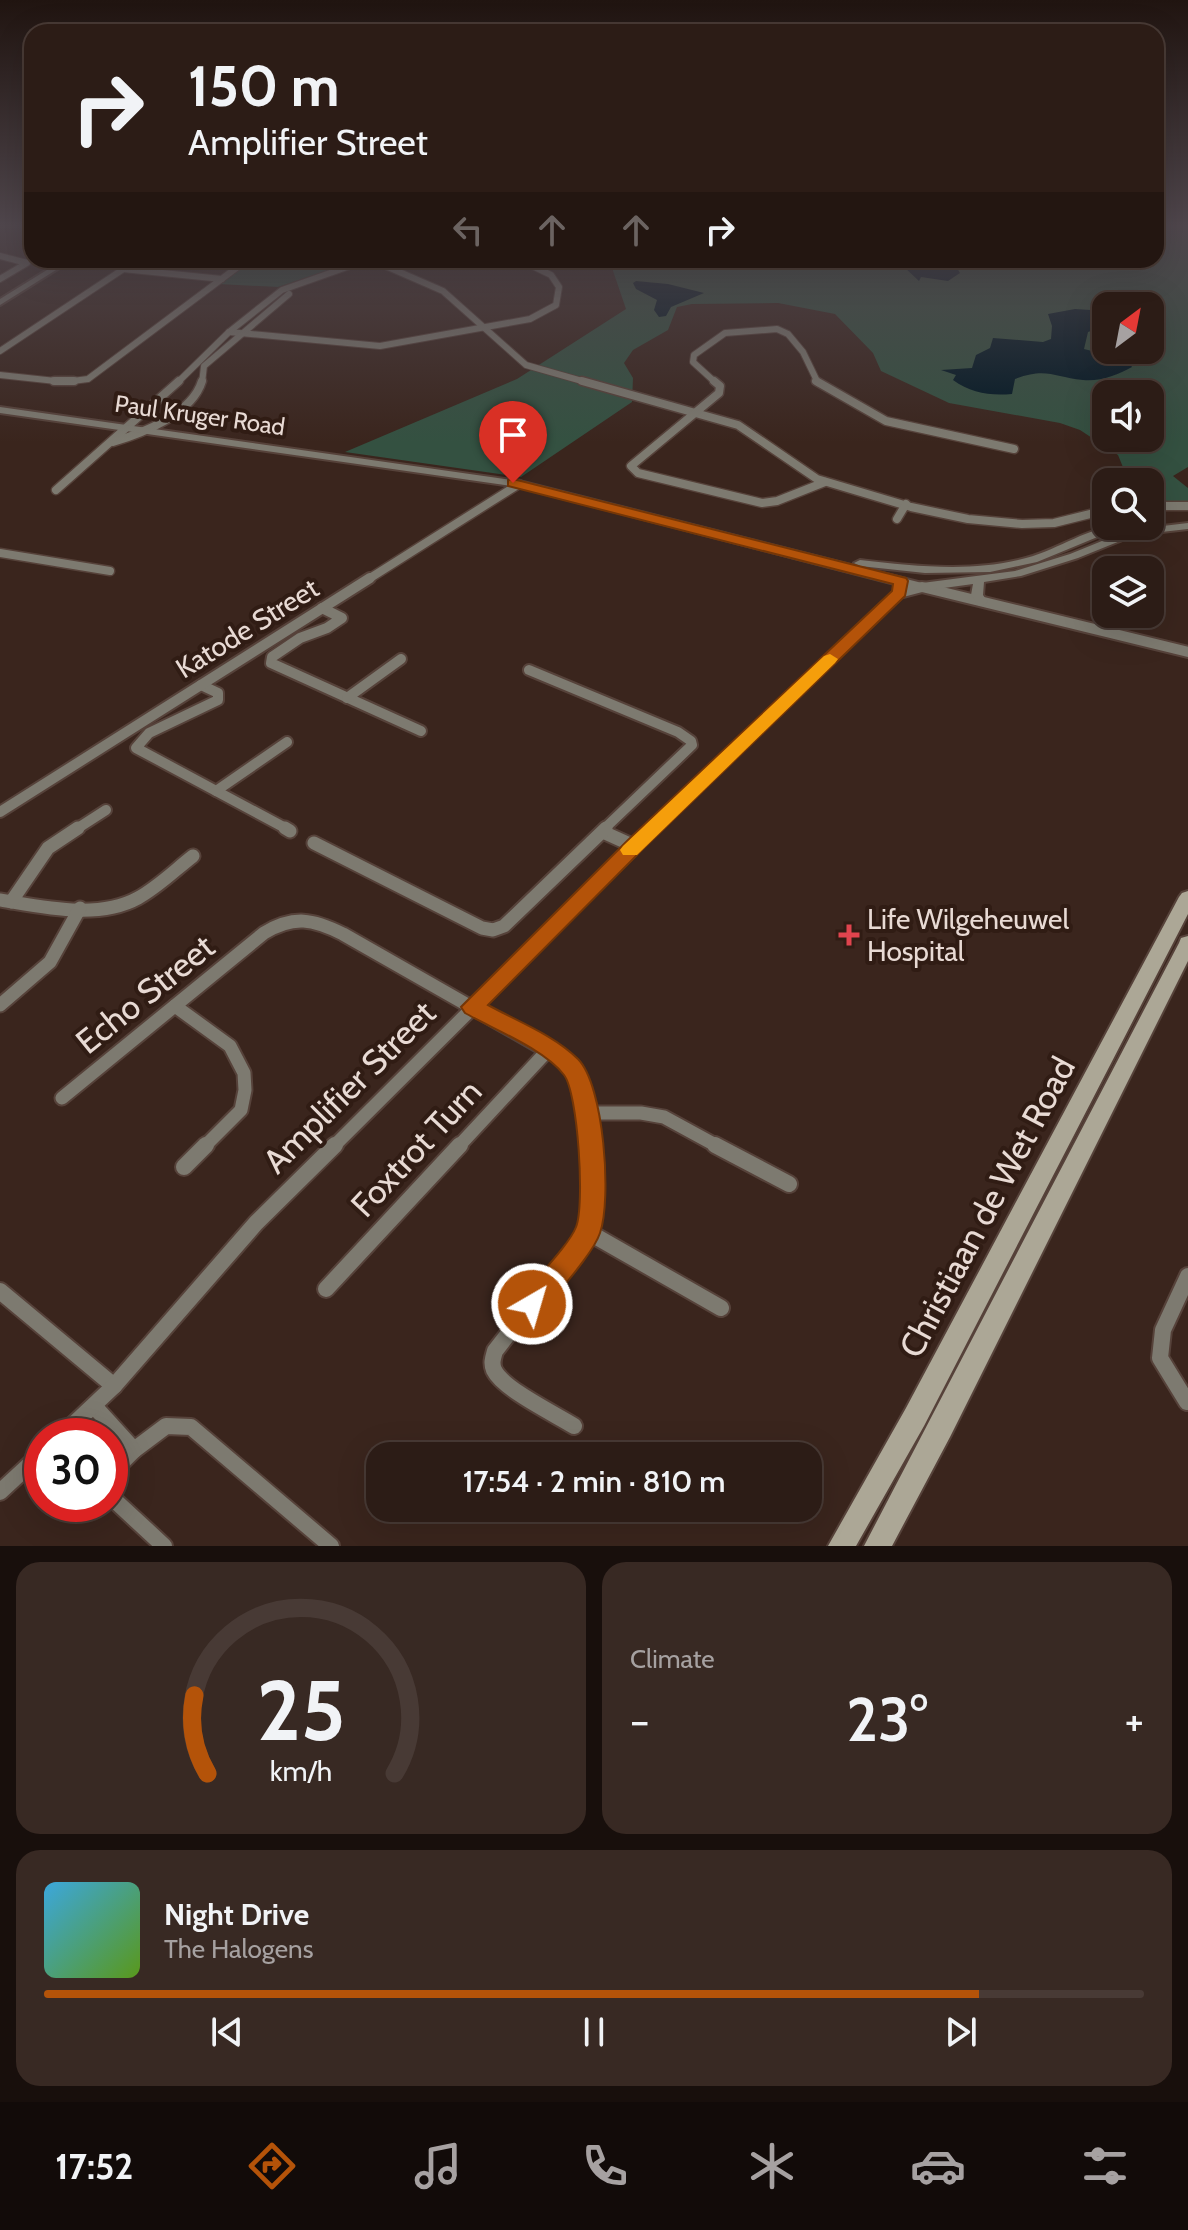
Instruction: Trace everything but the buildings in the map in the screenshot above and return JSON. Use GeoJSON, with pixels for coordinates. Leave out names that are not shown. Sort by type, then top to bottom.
{"type":"FeatureCollection","features":[{"type":"Feature","properties":{"kind":"main road","name":"Christiaan de Wet Road"},"geometry":{"type":"LineString","coordinates":[[841,1546],[915,1417],[1188,897]]}},
{"type":"Feature","properties":{"kind":"main road","name":"Christiaan de Wet Road"},"geometry":{"type":"LineString","coordinates":[[877,1546],[941,1428],[1188,943]]}},
{"type":"Feature","properties":{"kind":"street"},"geometry":{"type":"LineString","coordinates":[[0,351],[79,298]]}},
{"type":"Feature","properties":{"kind":"street"},"geometry":{"type":"LineString","coordinates":[[0,375],[65,382],[88,379],[196,298]]}},
{"type":"Feature","properties":{"kind":"street"},"geometry":{"type":"LineString","coordinates":[[56,490],[123,435],[229,332],[272,298]]}},
{"type":"Feature","properties":{"kind":"street"},"geometry":{"type":"LineString","coordinates":[[145,430],[196,395],[203,380],[204,366],[285,298]]}},
{"type":"Feature","properties":{"kind":"street"},"geometry":{"type":"LineString","coordinates":[[450,298],[520,361],[534,369],[743,428],[825,482],[984,521],[1023,525],[1060,522],[1092,514]]}},
{"type":"Feature","properties":{"kind":"street"},"geometry":{"type":"LineString","coordinates":[[229,332],[371,346],[539,316],[558,302],[557,298]]}},
{"type":"Feature","properties":{"kind":"street"},"geometry":{"type":"LineString","coordinates":[[825,482],[777,501],[762,503],[633,470],[635,461],[691,419],[693,412],[721,390],[693,362],[694,355],[725,333],[774,328],[788,334],[802,350],[817,382],[886,421],[1014,449]]}},
{"type":"Feature","properties":{"kind":"street","name":"Paul Kruger Road"},"geometry":{"type":"LineString","coordinates":[[0,412],[244,453],[395,465]]}},
{"type":"Feature","properties":{"kind":"street","name":"Paul Kruger Road"},"geometry":{"type":"LineString","coordinates":[[123,435],[145,430],[519,484],[825,561],[900,587],[922,587],[1188,652]]}},
{"type":"Feature","properties":{"kind":"street","name":"Katode Street"},"geometry":{"type":"LineString","coordinates":[[0,812],[519,484]]}},
{"type":"Feature","properties":{"kind":"street"},"geometry":{"type":"LineString","coordinates":[[897,519],[906,504]]}},
{"type":"Feature","properties":{"kind":"street"},"geometry":{"type":"LineString","coordinates":[[1164,506],[1188,506]]}},
{"type":"Feature","properties":{"kind":"street"},"geometry":{"type":"LineString","coordinates":[[1164,523],[1188,525]]}},
{"type":"Feature","properties":{"kind":"street"},"geometry":{"type":"LineString","coordinates":[[922,587],[1037,569],[1133,532],[1188,525]]}},
{"type":"Feature","properties":{"kind":"street","name":"Amplifier Street"},"geometry":{"type":"LineString","coordinates":[[81,1418],[114,1386],[256,1223],[634,846],[900,587],[928,570],[964,571],[1012,565],[1044,556],[1092,534]]}},
{"type":"Feature","properties":{"kind":"street"},"geometry":{"type":"LineString","coordinates":[[0,553],[110,571]]}},
{"type":"Feature","properties":{"kind":"street"},"geometry":{"type":"LineString","coordinates":[[825,561],[928,570]]}},
{"type":"Feature","properties":{"kind":"street"},"geometry":{"type":"LineString","coordinates":[[979,579],[977,595],[982,602]]}},
{"type":"Feature","properties":{"kind":"street"},"geometry":{"type":"LineString","coordinates":[[322,608],[340,615],[341,620],[300,638],[270,661],[421,731]]}},
{"type":"Feature","properties":{"kind":"street"},"geometry":{"type":"LineString","coordinates":[[347,698],[401,659]]}},
{"type":"Feature","properties":{"kind":"street"},"geometry":{"type":"LineString","coordinates":[[314,843],[493,930],[504,926],[689,750],[691,741],[594,695],[529,670]]}},
{"type":"Feature","properties":{"kind":"street"},"geometry":{"type":"LineString","coordinates":[[201,685],[218,693],[218,700],[203,710],[172,720],[135,747],[290,831]]}},
{"type":"Feature","properties":{"kind":"street"},"geometry":{"type":"LineString","coordinates":[[216,791],[287,742]]}},
{"type":"Feature","properties":{"kind":"street"},"geometry":{"type":"LineString","coordinates":[[6,901],[48,848],[106,810]]}},
{"type":"Feature","properties":{"kind":"street"},"geometry":{"type":"LineString","coordinates":[[603,832],[634,846]]}},
{"type":"Feature","properties":{"kind":"street"},"geometry":{"type":"LineString","coordinates":[[6,901],[80,908],[114,907],[131,902],[193,856]]}},
{"type":"Feature","properties":{"kind":"street"},"geometry":{"type":"LineString","coordinates":[[0,1005],[45,968],[80,908]]}},
{"type":"Feature","properties":{"kind":"street","name":"Echo Street"},"geometry":{"type":"LineString","coordinates":[[62,1098],[264,933],[288,919],[313,919],[549,1049],[578,1075],[587,1113],[593,1204],[588,1232]]}},
{"type":"Feature","properties":{"kind":"street"},"geometry":{"type":"LineString","coordinates":[[175,1006],[232,1045],[243,1069],[241,1110],[184,1167]]}},
{"type":"Feature","properties":{"kind":"street","name":"Foxtrot Turn"},"geometry":{"type":"LineString","coordinates":[[326,1289],[549,1049]]}},
{"type":"Feature","properties":{"kind":"street"},"geometry":{"type":"LineString","coordinates":[[587,1113],[641,1113],[664,1117],[789,1184]]}},
{"type":"Feature","properties":{"kind":"street"},"geometry":{"type":"LineString","coordinates":[[574,1426],[496,1376],[492,1358],[588,1232],[721,1308]]}},
{"type":"Feature","properties":{"kind":"street"},"geometry":{"type":"LineString","coordinates":[[1187,1402],[1160,1358],[1163,1330],[1188,1276]]}},
{"type":"Feature","properties":{"kind":"street"},"geometry":{"type":"LineString","coordinates":[[0,1291],[114,1386]]}},
{"type":"Feature","properties":{"kind":"street"},"geometry":{"type":"LineString","coordinates":[[94,1406],[134,1450]]}},
{"type":"Feature","properties":{"kind":"street"},"geometry":{"type":"LineString","coordinates":[[128,1456],[164,1425],[172,1423],[191,1427],[331,1546]]}},
{"type":"Feature","properties":{"kind":"street"},"geometry":{"type":"LineString","coordinates":[[0,1492],[24,1470]]}},
{"type":"Feature","properties":{"kind":"street"},"geometry":{"type":"LineString","coordinates":[[128,1513],[164,1546]]}},
{"type":"Feature","properties":{"kind":"green space"},"geometry":{"type":"Polygon","coordinates":[[[622,298],[1092,298],[1092,364],[1164,364],[1164,298],[1188,298],[1188,467],[1173,476],[1188,488],[1188,502],[1164,501],[1164,468],[1123,468],[1113,452],[1164,452],[1164,380],[1092,380],[1092,438],[1060,423],[949,403],[881,371],[873,353],[835,314],[778,303],[692,304],[677,307],[668,330],[633,350],[624,363],[633,378],[632,402],[521,477],[345,452],[517,379],[626,309],[622,298]]]}},
{"type":"Feature","properties":{"kind":"water"},"geometry":{"type":"Polygon","coordinates":[[[653,298],[692,298],[671,307],[666,316],[659,317],[654,310],[657,300],[653,298]]]}},
{"type":"Feature","properties":{"kind":"water"},"geometry":{"type":"Polygon","coordinates":[[[1075,309],[1092,310],[1092,331],[1088,332],[1084,349],[1092,351],[1092,364],[1130,364],[1132,367],[1095,380],[1042,373],[1026,375],[1015,379],[1012,394],[1004,395],[967,388],[953,380],[956,375],[941,370],[972,368],[976,355],[990,348],[993,338],[1043,342],[1051,339],[1052,326],[1048,314],[1075,309]]]}},
{"type":"Feature","properties":{"kind":"slow traffic"},"geometry":{"type":"LineString","coordinates":[[630,850],[830,659]]}},
{"type":"Feature","properties":{"kind":"place","name":"Life Wilgeheuwel Hospital"},"geometry":{"type":"Point","coordinates":[849,935]}},
{"type":"Feature","properties":{"kind":"route"},"geometry":{"type":"LineString","coordinates":[[513,483],[900,581],[899,593],[634,846],[472,1007],[549,1049],[570,1065],[582,1087],[587,1113],[592,1215],[588,1232],[532,1304]]}}]}
